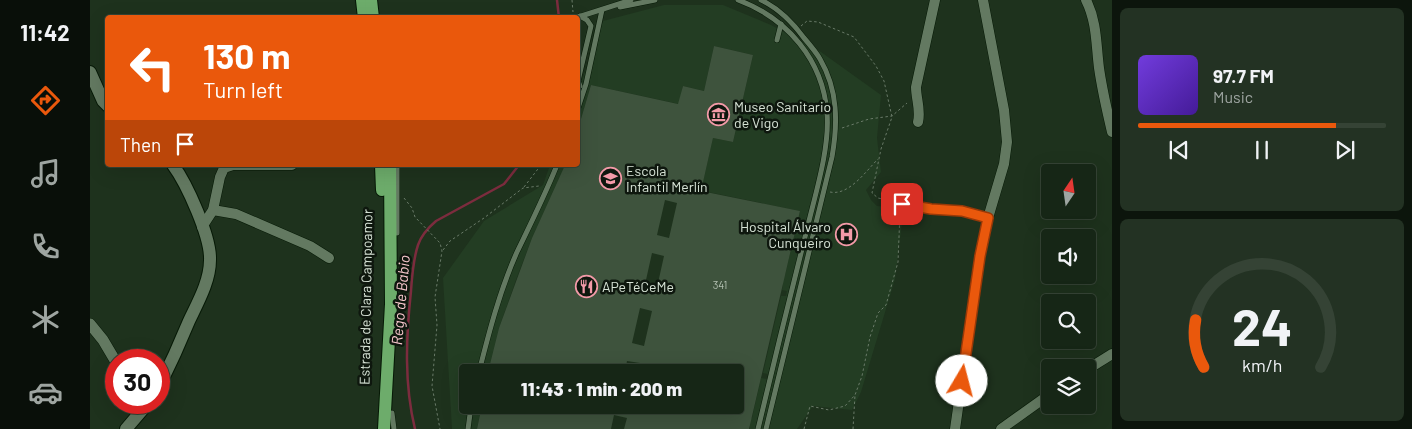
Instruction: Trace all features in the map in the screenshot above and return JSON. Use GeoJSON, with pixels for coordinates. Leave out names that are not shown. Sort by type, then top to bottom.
{"type":"FeatureCollection","features":[{"type":"Feature","properties":{"kind":"main road"},"geometry":{"type":"LineString","coordinates":[[362,0],[364,15]]}},
{"type":"Feature","properties":{"kind":"main road"},"geometry":{"type":"LineString","coordinates":[[371,0],[374,15]]}},
{"type":"Feature","properties":{"kind":"main road"},"geometry":{"type":"LineString","coordinates":[[90,72],[105,103]]}},
{"type":"Feature","properties":{"kind":"main road"},"geometry":{"type":"LineString","coordinates":[[170,363],[203,291],[210,259],[202,227],[186,186],[174,167]]}},
{"type":"Feature","properties":{"kind":"main road","name":"Estrada de Clara Campoamor"},"geometry":{"type":"LineString","coordinates":[[376,429],[383,291],[381,167]]}},
{"type":"Feature","properties":{"kind":"main road","name":"Estrada de Clara Campoamor"},"geometry":{"type":"LineString","coordinates":[[384,429],[391,304],[390,167]]}},
{"type":"Feature","properties":{"kind":"main road","name":"Estrada de Clara Campoamor"},"geometry":{"type":"LineString","coordinates":[[391,208],[397,233],[397,319],[392,429]]}},
{"type":"Feature","properties":{"kind":"main road"},"geometry":{"type":"LineString","coordinates":[[126,429],[138,414]]}},
{"type":"Feature","properties":{"kind":"street"},"geometry":{"type":"LineString","coordinates":[[918,122],[920,112],[916,97],[920,67],[935,0]]}},
{"type":"Feature","properties":{"kind":"street"},"geometry":{"type":"LineString","coordinates":[[955,429],[980,256],[988,218],[1004,164],[1007,142],[1004,110],[983,0]]}},
{"type":"Feature","properties":{"kind":"street"},"geometry":{"type":"LineString","coordinates":[[1086,0],[1092,11],[1095,25],[1102,85],[1112,132]]}},
{"type":"Feature","properties":{"kind":"street"},"geometry":{"type":"LineString","coordinates":[[202,227],[213,210],[222,172],[227,167]]}},
{"type":"Feature","properties":{"kind":"street"},"geometry":{"type":"LineString","coordinates":[[902,204],[931,209],[962,211],[988,218]]}},
{"type":"Feature","properties":{"kind":"street"},"geometry":{"type":"LineString","coordinates":[[213,210],[236,214],[310,246],[329,258]]}},
{"type":"Feature","properties":{"kind":"street"},"geometry":{"type":"LineString","coordinates":[[90,324],[108,349]]}},
{"type":"Feature","properties":{"kind":"street"},"geometry":{"type":"LineString","coordinates":[[1096,364],[1112,354]]}},
{"type":"Feature","properties":{"kind":"street"},"geometry":{"type":"LineString","coordinates":[[1007,427],[1041,401]]}},
{"type":"Feature","properties":{"kind":"lane"},"geometry":{"type":"LineString","coordinates":[[602,10],[630,0]]}},
{"type":"Feature","properties":{"kind":"lane"},"geometry":{"type":"LineString","coordinates":[[580,16],[654,0]]}},
{"type":"Feature","properties":{"kind":"lane"},"geometry":{"type":"LineString","coordinates":[[738,0],[760,10],[781,24],[793,35],[819,77],[827,113],[827,132],[816,189],[758,429]]}},
{"type":"Feature","properties":{"kind":"lane"},"geometry":{"type":"LineString","coordinates":[[761,0],[784,15],[798,29],[820,59],[827,74],[835,103],[836,128],[824,191],[766,429]]}},
{"type":"Feature","properties":{"kind":"lane"},"geometry":{"type":"LineString","coordinates":[[580,102],[586,84],[602,10]]}},
{"type":"Feature","properties":{"kind":"lane"},"geometry":{"type":"LineString","coordinates":[[580,18],[587,20],[591,26],[580,73]]}},
{"type":"Feature","properties":{"kind":"lane"},"geometry":{"type":"LineString","coordinates":[[777,40],[781,24]]}},
{"type":"Feature","properties":{"kind":"lane"},"geometry":{"type":"LineString","coordinates":[[397,167],[397,233]]}},
{"type":"Feature","properties":{"kind":"lane"},"geometry":{"type":"LineString","coordinates":[[481,364],[507,279],[556,167]]}},
{"type":"Feature","properties":{"kind":"lane"},"geometry":{"type":"LineString","coordinates":[[468,429],[470,414]]}},
{"type":"Feature","properties":{"kind":"path"},"geometry":{"type":"LineString","coordinates":[[572,0],[576,15]]}},
{"type":"Feature","properties":{"kind":"path"},"geometry":{"type":"LineString","coordinates":[[798,29],[807,21],[818,22],[854,37],[876,66],[884,81],[892,116],[878,158],[872,193],[878,198],[902,204],[899,220],[898,262],[886,305],[878,313],[875,321],[862,376],[855,395],[853,429]]}},
{"type":"Feature","properties":{"kind":"path"},"geometry":{"type":"LineString","coordinates":[[836,128],[844,128],[869,119],[892,116],[916,97]]}},
{"type":"Feature","properties":{"kind":"path"},"geometry":{"type":"LineString","coordinates":[[824,191],[836,193],[846,190],[878,158]]}},
{"type":"Feature","properties":{"kind":"path"},"geometry":{"type":"LineString","coordinates":[[442,251],[450,241],[497,209],[523,188],[539,167]]}},
{"type":"Feature","properties":{"kind":"path"},"geometry":{"type":"LineString","coordinates":[[523,188],[539,186],[548,188]]}},
{"type":"Feature","properties":{"kind":"path"},"geometry":{"type":"LineString","coordinates":[[397,195],[403,197],[412,208],[415,217],[440,243],[442,251],[435,297],[437,325],[432,386],[440,429]]}},
{"type":"Feature","properties":{"kind":"path"},"geometry":{"type":"LineString","coordinates":[[804,429],[810,406],[829,410],[845,406],[855,395]]}},
{"type":"Feature","properties":{"kind":"shaded area","name":"Hospital Álvaro Cunqueiro"},"geometry":{"type":"Polygon","coordinates":[[[664,5],[723,5],[771,25],[821,52],[881,95],[877,138],[881,172],[866,190],[871,200],[877,206],[888,207],[903,214],[895,279],[861,392],[852,410],[813,406],[797,429],[750,429],[750,426],[698,414],[726,414],[752,418],[761,378],[767,379],[768,374],[763,373],[781,296],[786,296],[787,291],[782,290],[783,284],[691,264],[749,267],[785,275],[800,211],[708,192],[700,194],[713,138],[733,142],[753,55],[714,46],[704,91],[683,86],[679,104],[591,85],[580,122],[580,85],[603,21],[664,5]]]}},
{"type":"Feature","properties":{"kind":"shaded area"},"geometry":{"type":"Polygon","coordinates":[[[549,167],[564,167],[532,238],[517,277],[499,328],[490,364],[459,364],[459,414],[480,414],[477,429],[452,429],[443,278],[484,221],[543,185],[549,167]]]}},
{"type":"Feature","properties":{"kind":"building"},"geometry":{"type":"Polygon","coordinates":[[[714,46],[753,55],[733,142],[713,138],[701,191],[800,211],[749,429],[624,429],[627,418],[614,415],[611,429],[477,429],[480,414],[744,414],[744,364],[640,364],[627,361],[626,364],[490,364],[499,328],[532,238],[564,167],[580,167],[580,122],[591,85],[678,104],[683,86],[704,91],[714,46]],[[665,200],[657,235],[669,238],[677,203],[665,200]],[[652,253],[644,289],[656,292],[664,256],[652,253]],[[640,308],[632,343],[644,346],[652,311],[640,308]]]}},
{"type":"Feature","properties":{"kind":"waterway","name":"Rego de Babio"},"geometry":{"type":"LineString","coordinates":[[557,0],[559,15]]}},
{"type":"Feature","properties":{"kind":"waterway","name":"Rego de Babio"},"geometry":{"type":"LineString","coordinates":[[415,429],[409,395],[407,343],[412,274],[418,245],[421,238],[436,221],[504,184],[517,167]]}},
{"type":"Feature","properties":{"kind":"place","name":"Museo Sanitario de Vigo"},"geometry":{"type":"Point","coordinates":[718,115]}},
{"type":"Feature","properties":{"kind":"place","name":"Escola Infantil Merlín"},"geometry":{"type":"Point","coordinates":[610,179]}},
{"type":"Feature","properties":{"kind":"place","name":"Hospital Álvaro Cunqueiro"},"geometry":{"type":"Point","coordinates":[847,235]}},
{"type":"Feature","properties":{"kind":"place","name":"APeTéCeMe"},"geometry":{"type":"Point","coordinates":[586,287]}},
{"type":"Feature","properties":{"kind":"route"},"geometry":{"type":"LineString","coordinates":[[902,204],[931,209],[962,211],[988,218],[980,256],[962,381]]}}]}
